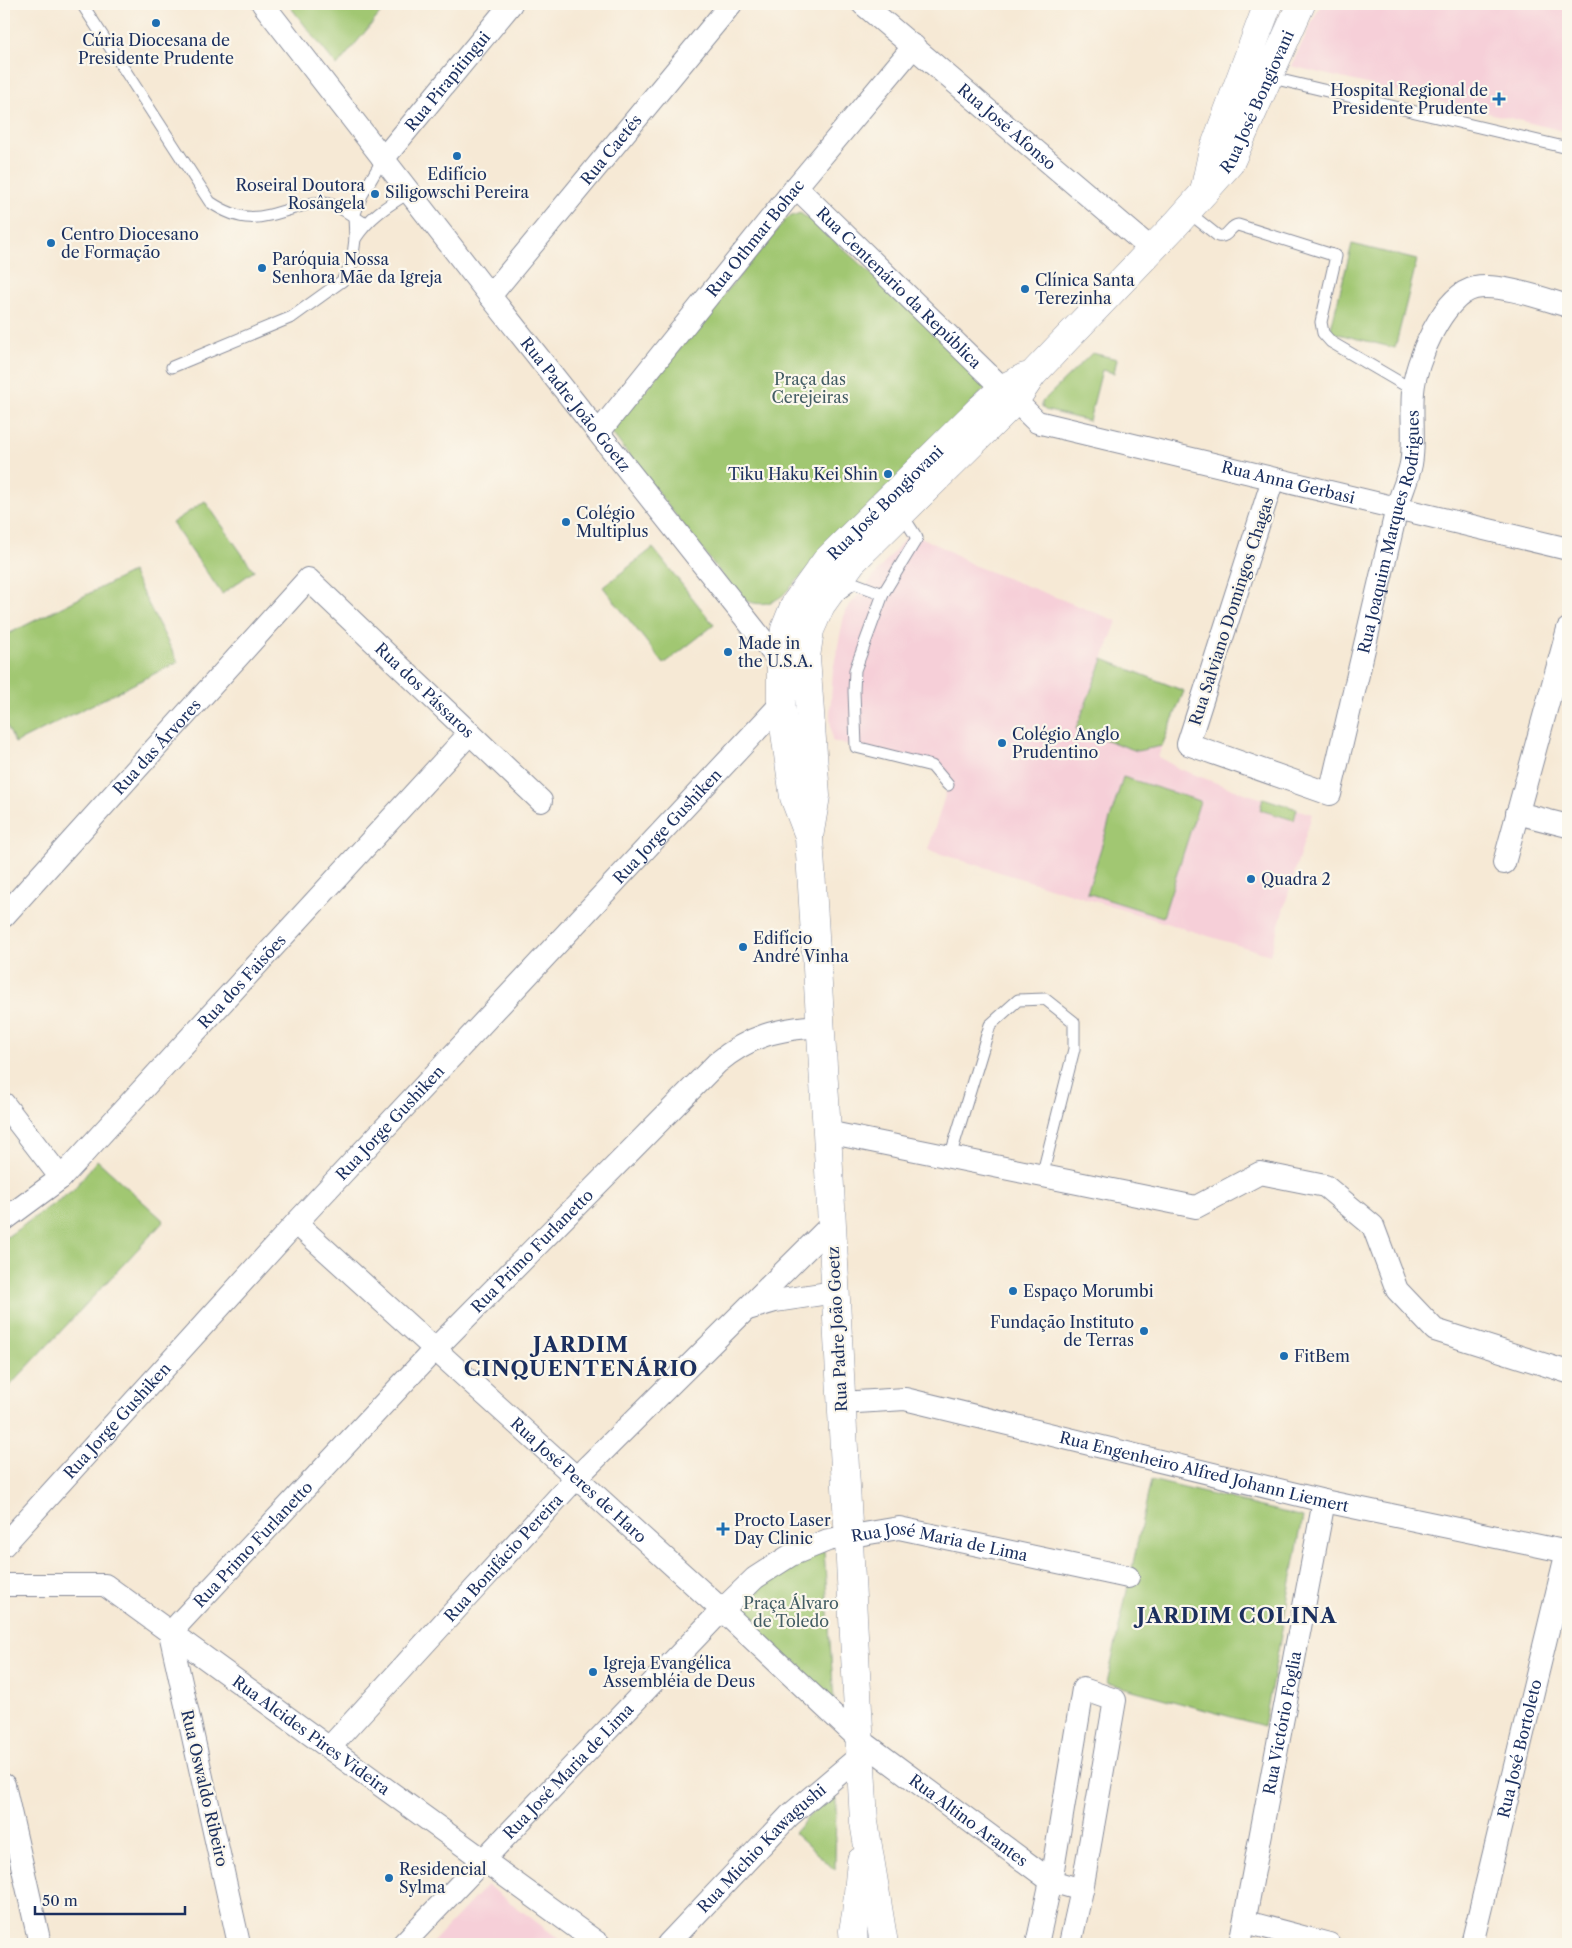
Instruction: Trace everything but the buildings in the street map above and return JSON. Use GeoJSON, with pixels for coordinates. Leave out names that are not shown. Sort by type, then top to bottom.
{"type":"FeatureCollection","features":[{"type":"Feature","properties":{"kind":"street","name":"Rua Padre João Goetz"},"geometry":{"type":"LineString","coordinates":[[263,4],[490,296],[781,663],[781,704],[794,797],[809,837]]}},
{"type":"Feature","properties":{"kind":"street","name":"Rua Pirapitingui"},"geometry":{"type":"LineString","coordinates":[[383,159],[511,4]]}},
{"type":"Feature","properties":{"kind":"street","name":"Rua Caetés"},"geometry":{"type":"LineString","coordinates":[[490,296],[731,4]]}},
{"type":"Feature","properties":{"kind":"street","name":"Rua José Afonso"},"geometry":{"type":"LineString","coordinates":[[863,4],[1151,249]]}},
{"type":"Feature","properties":{"kind":"street","name":"Rua José Bongiovani"},"geometry":{"type":"LineString","coordinates":[[1196,203],[1212,154],[1268,4]]}},
{"type":"Feature","properties":{"kind":"street","name":"Rua José Bongiovani"},"geometry":{"type":"LineString","coordinates":[[781,663],[785,629],[795,604],[826,561],[1033,374],[1196,203],[1230,163],[1300,4]]}},
{"type":"Feature","properties":{"kind":"street","name":"Rua Othmar Bohac"},"geometry":{"type":"LineString","coordinates":[[598,432],[796,187],[914,46]]}},
{"type":"Feature","properties":{"kind":"street","name":"Rua Centenário da República"},"geometry":{"type":"LineString","coordinates":[[796,187],[1008,395]]}},
{"type":"Feature","properties":{"kind":"street","name":"Rua Joaquim Marques Rodrigues"},"geometry":{"type":"LineString","coordinates":[[1330,794],[1397,508],[1411,463],[1413,390],[1416,373],[1432,332],[1451,302],[1474,288],[1502,289],[1568,306]]}},
{"type":"Feature","properties":{"kind":"street","name":"Rua José Bongiovani"},"geometry":{"type":"LineString","coordinates":[[821,605],[852,562],[901,513],[1008,395]]}},
{"type":"Feature","properties":{"kind":"street","name":"Rua Anna Gerbasi"},"geometry":{"type":"LineString","coordinates":[[1008,395],[1037,422],[1568,549]]}},
{"type":"Feature","properties":{"kind":"street","name":"Rua Salviano Domingos Chagas"},"geometry":{"type":"LineString","coordinates":[[1273,478],[1188,744],[1330,794]]}},
{"type":"Feature","properties":{"kind":"street","name":"Rua dos Pássaros"},"geometry":{"type":"LineString","coordinates":[[308,578],[542,801]]}},
{"type":"Feature","properties":{"kind":"street","name":"Rua das Árvores"},"geometry":{"type":"LineString","coordinates":[[4,916],[308,578]]}},
{"type":"Feature","properties":{"kind":"street","name":"Rua Padre João Goetz"},"geometry":{"type":"LineString","coordinates":[[821,605],[810,630],[806,658],[816,796],[809,837],[827,1132],[864,1822],[884,1939]]}},
{"type":"Feature","properties":{"kind":"street"},"geometry":{"type":"LineString","coordinates":[[1504,863],[1568,629]]}},
{"type":"Feature","properties":{"kind":"street","name":"Rua Jorge Gushiken"},"geometry":{"type":"LineString","coordinates":[[4,1545],[296,1223],[781,704]]}},
{"type":"Feature","properties":{"kind":"street","name":"Rua dos Faisões"},"geometry":{"type":"LineString","coordinates":[[4,1220],[61,1178],[470,733]]}},
{"type":"Feature","properties":{"kind":"street"},"geometry":{"type":"LineString","coordinates":[[1518,813],[1568,826]]}},
{"type":"Feature","properties":{"kind":"street","name":"Rua Primo Furlanetto"},"geometry":{"type":"LineString","coordinates":[[170,1632],[434,1350],[717,1063],[734,1049],[764,1035],[786,1028],[820,1026]]}},
{"type":"Feature","properties":{"kind":"street"},"geometry":{"type":"LineString","coordinates":[[4,1104],[61,1178]]}},
{"type":"Feature","properties":{"kind":"street"},"geometry":{"type":"LineString","coordinates":[[827,1132],[1196,1207],[1260,1173],[1326,1186],[1373,1226],[1397,1290],[1435,1330],[1568,1372]]}},
{"type":"Feature","properties":{"kind":"street","name":"Rua José Peres de Haro"},"geometry":{"type":"LineString","coordinates":[[296,1223],[722,1610],[860,1748]]}},
{"type":"Feature","properties":{"kind":"street","name":"Rua Bonifácio Pereira"},"geometry":{"type":"LineString","coordinates":[[329,1748],[576,1478],[831,1225]]}},
{"type":"Feature","properties":{"kind":"street"},"geometry":{"type":"LineString","coordinates":[[744,1310],[775,1301],[835,1292]]}},
{"type":"Feature","properties":{"kind":"street","name":"Rua Engenheiro Alfred Johann Liemert"},"geometry":{"type":"LineString","coordinates":[[841,1403],[905,1399],[1324,1501],[1568,1550]]}},
{"type":"Feature","properties":{"kind":"street","name":"Rua Victório Foglia"},"geometry":{"type":"LineString","coordinates":[[1240,1944],[1246,1922],[1324,1501]]}},
{"type":"Feature","properties":{"kind":"street","name":"Rua José Maria de Lima"},"geometry":{"type":"LineString","coordinates":[[402,1944],[722,1610],[755,1578],[791,1555],[828,1540],[898,1528],[1128,1577]]}},
{"type":"Feature","properties":{"kind":"street","name":"Rua José Bortoleto"},"geometry":{"type":"LineString","coordinates":[[1472,1944],[1568,1550]]}},
{"type":"Feature","properties":{"kind":"street","name":"Rua Alcides Pires Videira"},"geometry":{"type":"LineString","coordinates":[[4,1585],[105,1585],[599,1944]]}},
{"type":"Feature","properties":{"kind":"street","name":"Rua Oswaldo Ribeiro"},"geometry":{"type":"LineString","coordinates":[[170,1632],[239,1944]]}},
{"type":"Feature","properties":{"kind":"street"},"geometry":{"type":"LineString","coordinates":[[1037,1944],[1051,1881],[1084,1689],[1115,1700],[1082,1890],[1070,1944]]}},
{"type":"Feature","properties":{"kind":"street","name":"Rua Altino Arantes"},"geometry":{"type":"LineString","coordinates":[[860,1748],[1051,1881],[1082,1890]]}},
{"type":"Feature","properties":{"kind":"street","name":"Rua Michio Kawagushi"},"geometry":{"type":"LineString","coordinates":[[668,1944],[789,1816],[860,1748]]}},
{"type":"Feature","properties":{"kind":"street"},"geometry":{"type":"LineString","coordinates":[[4,1785],[40,1944]]}},
{"type":"Feature","properties":{"kind":"street","name":"Rua Padre João Goetz"},"geometry":{"type":"LineString","coordinates":[[850,1940],[856,1914],[864,1822]]}},
{"type":"Feature","properties":{"kind":"street"},"geometry":{"type":"LineString","coordinates":[[1246,1922],[1329,1944]]}},
{"type":"Feature","properties":{"kind":"street"},"geometry":{"type":"LineString","coordinates":[[850,1940],[868,1929],[884,1939]]}},
{"type":"Feature","properties":{"kind":"lane"},"geometry":{"type":"LineString","coordinates":[[82,4],[210,202],[233,215],[252,218],[266,217],[314,203],[326,203],[337,206],[365,224]]}},
{"type":"Feature","properties":{"kind":"lane"},"geometry":{"type":"LineString","coordinates":[[1267,76],[1568,148]]}},
{"type":"Feature","properties":{"kind":"lane"},"geometry":{"type":"LineString","coordinates":[[172,367],[292,316],[342,281],[352,263],[355,239],[354,216],[362,195],[383,159]]}},
{"type":"Feature","properties":{"kind":"lane"},"geometry":{"type":"LineString","coordinates":[[355,239],[365,224],[386,207],[410,192]]}},
{"type":"Feature","properties":{"kind":"lane"},"geometry":{"type":"LineString","coordinates":[[1196,203],[1218,236],[1223,237],[1227,235],[1232,227],[1238,225],[1336,256],[1321,322],[1323,333],[1331,342],[1413,390]]}},
{"type":"Feature","properties":{"kind":"lane"},"geometry":{"type":"LineString","coordinates":[[901,513],[917,538],[883,594],[855,670],[856,747],[932,766],[948,785]]}},
{"type":"Feature","properties":{"kind":"lane"},"geometry":{"type":"LineString","coordinates":[[821,605],[854,584],[883,594]]}},
{"type":"Feature","properties":{"kind":"lane"},"geometry":{"type":"LineString","coordinates":[[950,1157],[990,1026],[1018,1000],[1045,999],[1074,1022],[1074,1049],[1042,1176]]}},
{"type":"Feature","properties":{"kind":"shaded area","name":"Hospital Regional de Presidente Prudente"},"geometry":{"type":"Polygon","coordinates":[[[1321,4],[1568,4],[1568,132],[1291,66],[1321,4]]]}},
{"type":"Feature","properties":{"kind":"shaded area","name":"Colégio Anglo Prudentino"},"geometry":{"type":"Polygon","coordinates":[[[910,532],[946,549],[973,565],[1117,621],[1103,659],[1184,691],[1158,757],[1180,769],[1235,790],[1312,814],[1270,955],[928,850],[948,786],[933,766],[832,741],[830,714],[833,670],[845,611],[910,532]]]}},
{"type":"Feature","properties":{"kind":"shaded area"},"geometry":{"type":"Polygon","coordinates":[[[487,1885],[566,1944],[431,1944],[487,1885]]]}},
{"type":"Feature","properties":{"kind":"green space"},"geometry":{"type":"Polygon","coordinates":[[[288,4],[388,4],[337,66],[288,4]]]}},
{"type":"Feature","properties":{"kind":"green space","name":"Praça das Cerejeiras"},"geometry":{"type":"Polygon","coordinates":[[[800,213],[812,221],[992,382],[783,595],[778,599],[762,604],[740,598],[611,432],[787,218],[800,213]]]}},
{"type":"Feature","properties":{"kind":"green space"},"geometry":{"type":"Polygon","coordinates":[[[1352,244],[1417,260],[1395,348],[1330,332],[1352,244]]]}},
{"type":"Feature","properties":{"kind":"green space"},"geometry":{"type":"Polygon","coordinates":[[[1092,353],[1117,359],[1114,373],[1102,370],[1089,421],[1045,410],[1042,407],[1042,402],[1092,353]]]}},
{"type":"Feature","properties":{"kind":"green space"},"geometry":{"type":"Polygon","coordinates":[[[205,501],[254,571],[222,594],[172,523],[205,501]]]}},
{"type":"Feature","properties":{"kind":"green space"},"geometry":{"type":"Polygon","coordinates":[[[653,548],[714,625],[664,664],[603,587],[653,548]]]}},
{"type":"Feature","properties":{"kind":"green space"},"geometry":{"type":"Polygon","coordinates":[[[132,572],[178,662],[15,743],[4,720],[4,636],[132,572]]]}},
{"type":"Feature","properties":{"kind":"green space"},"geometry":{"type":"Polygon","coordinates":[[[1103,659],[1184,691],[1162,746],[1137,751],[1076,729],[1103,659]]]}},
{"type":"Feature","properties":{"kind":"green space"},"geometry":{"type":"Polygon","coordinates":[[[1123,777],[1200,801],[1163,917],[1087,893],[1123,777]]]}},
{"type":"Feature","properties":{"kind":"green space"},"geometry":{"type":"Polygon","coordinates":[[[1263,798],[1297,809],[1294,820],[1260,810],[1263,798]]]}},
{"type":"Feature","properties":{"kind":"green space"},"geometry":{"type":"Polygon","coordinates":[[[97,1160],[164,1221],[4,1392],[4,1239],[73,1190],[97,1160]]]}},
{"type":"Feature","properties":{"kind":"green space"},"geometry":{"type":"Polygon","coordinates":[[[1151,1480],[1303,1517],[1264,1726],[1107,1683],[1151,1480]]]}},
{"type":"Feature","properties":{"kind":"green space","name":"Praça Álvaro de Toledo"},"geometry":{"type":"Polygon","coordinates":[[[824,1551],[834,1701],[734,1613],[761,1586],[796,1564],[824,1551]]]}},
{"type":"Feature","properties":{"kind":"green space"},"geometry":{"type":"Polygon","coordinates":[[[833,1796],[836,1799],[835,1870],[794,1833],[826,1797],[833,1796]]]}},
{"type":"Feature","properties":{"kind":"place","name":"Cúria Diocesana de Presidente Prudente"},"geometry":{"type":"Point","coordinates":[156,23]}},
{"type":"Feature","properties":{"kind":"place","name":"Hospital Regional de Presidente Prudente"},"geometry":{"type":"Point","coordinates":[1499,99]}},
{"type":"Feature","properties":{"kind":"place","name":"Edifício Siligowschi Pereira"},"geometry":{"type":"Point","coordinates":[457,156]}},
{"type":"Feature","properties":{"kind":"place","name":"Roseiral Doutora Rosângela"},"geometry":{"type":"Point","coordinates":[375,194]}},
{"type":"Feature","properties":{"kind":"place","name":"Centro Diocesano de Formação"},"geometry":{"type":"Point","coordinates":[51,243]}},
{"type":"Feature","properties":{"kind":"place","name":"Paróquia Nossa Senhora Mãe da Igreja"},"geometry":{"type":"Point","coordinates":[262,268]}},
{"type":"Feature","properties":{"kind":"place","name":"Clínica Santa Terezinha"},"geometry":{"type":"Point","coordinates":[1025,289]}},
{"type":"Feature","properties":{"kind":"place","name":"Tiku Haku Kei Shin"},"geometry":{"type":"Point","coordinates":[888,474]}},
{"type":"Feature","properties":{"kind":"place","name":"Colégio Multiplus"},"geometry":{"type":"Point","coordinates":[566,522]}},
{"type":"Feature","properties":{"kind":"place","name":"Made in the U.S.A."},"geometry":{"type":"Point","coordinates":[728,652]}},
{"type":"Feature","properties":{"kind":"place","name":"Colégio Anglo Prudentino"},"geometry":{"type":"Point","coordinates":[1002,743]}},
{"type":"Feature","properties":{"kind":"place","name":"Quadra 2"},"geometry":{"type":"Point","coordinates":[1251,879]}},
{"type":"Feature","properties":{"kind":"place","name":"Edifício André Vinha"},"geometry":{"type":"Point","coordinates":[743,947]}},
{"type":"Feature","properties":{"kind":"place","name":"Espaço Morumbi"},"geometry":{"type":"Point","coordinates":[1013,1291]}},
{"type":"Feature","properties":{"kind":"place","name":"Fundação Instituto de Terras"},"geometry":{"type":"Point","coordinates":[1144,1331]}},
{"type":"Feature","properties":{"kind":"place","name":"FitBem"},"geometry":{"type":"Point","coordinates":[1284,1356]}},
{"type":"Feature","properties":{"kind":"place","name":"Procto Laser Day Clinic"},"geometry":{"type":"Point","coordinates":[723,1529]}},
{"type":"Feature","properties":{"kind":"place","name":"Igreja Evangélica Assembléia de Deus"},"geometry":{"type":"Point","coordinates":[593,1672]}},
{"type":"Feature","properties":{"kind":"place","name":"Residencial Sylma"},"geometry":{"type":"Point","coordinates":[389,1878]}},
{"type":"Feature","properties":{"kind":"district","name":"JARDIM CINQUENTENÁRIO"},"geometry":{"type":"Point","coordinates":[581,1357]}},
{"type":"Feature","properties":{"kind":"district","name":"JARDIM COLINA"},"geometry":{"type":"Point","coordinates":[1237,1616]}}]}
